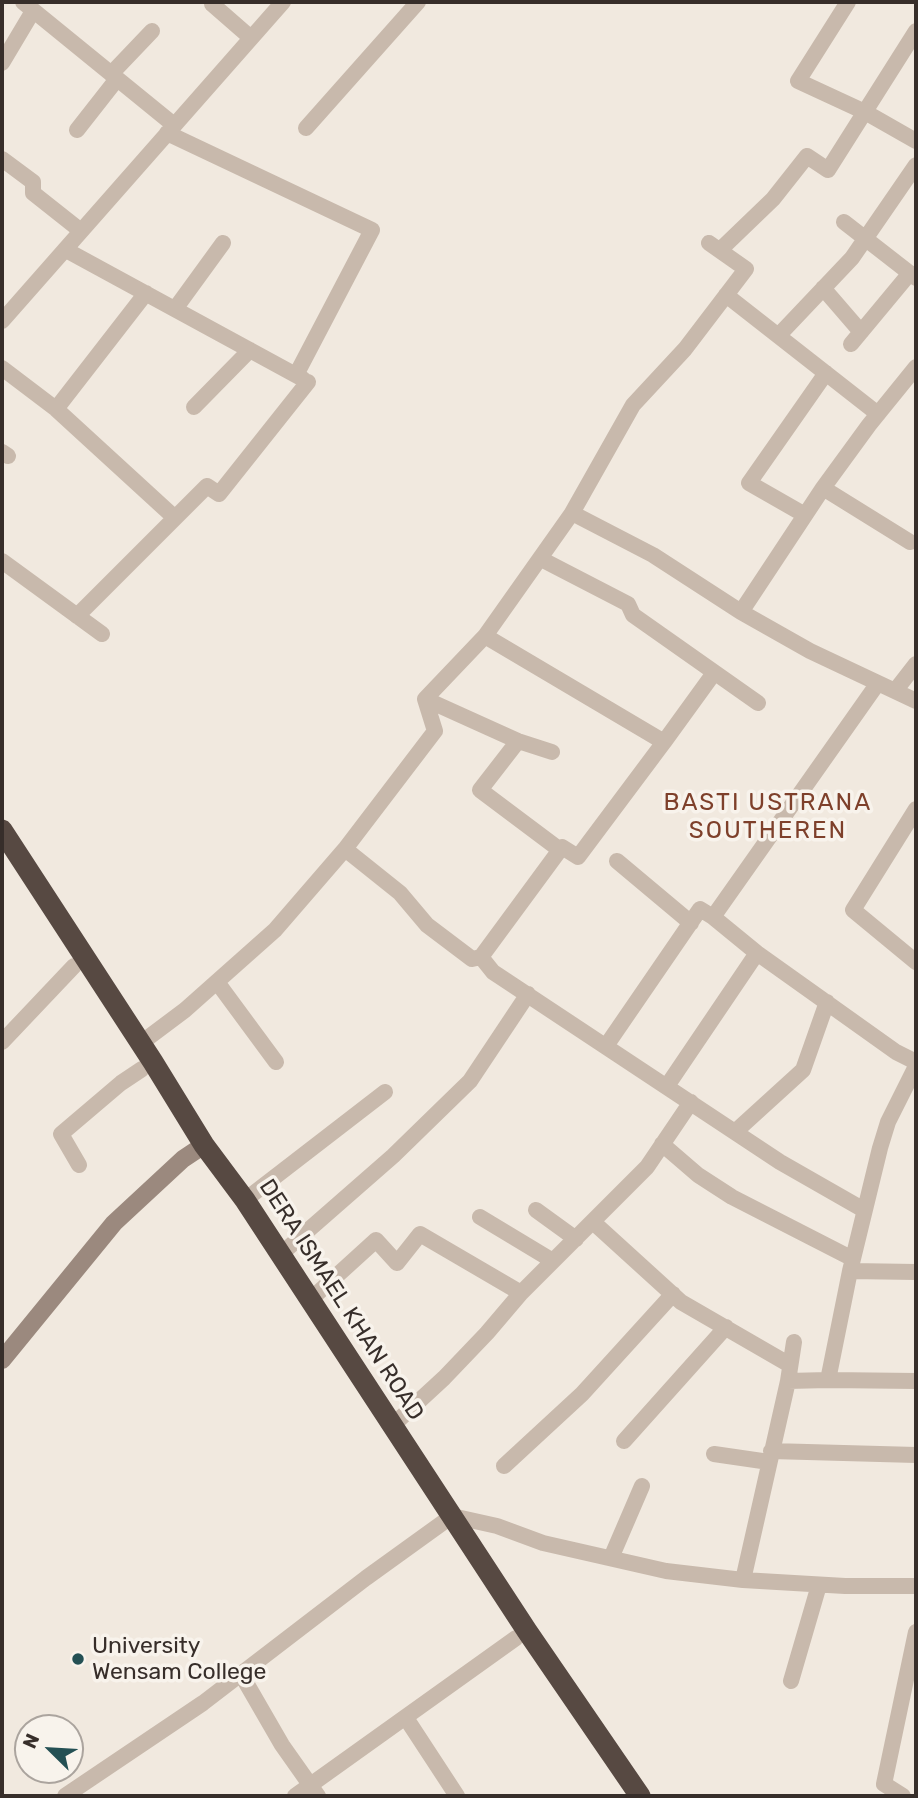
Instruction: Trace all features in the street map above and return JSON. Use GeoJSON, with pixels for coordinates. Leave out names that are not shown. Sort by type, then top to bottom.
{"type":"FeatureCollection","features":[{"type":"Feature","properties":{"kind":"highway","name":"DERA ISMAEL KHAN ROAD"},"geometry":{"type":"LineString","coordinates":[[2,830],[141,1043],[232,1205],[446,1520],[640,1796]]}},
{"type":"Feature","properties":{"kind":"highway","name":"DERA ISMAEL KHAN ROAD"},"geometry":{"type":"LineString","coordinates":[[2,855],[142,1069],[199,1149],[245,1200],[281,1254],[393,1425],[516,1639],[623,1796]]}},
{"type":"Feature","properties":{"kind":"street"},"geometry":{"type":"LineString","coordinates":[[214,2],[212,4],[251,37]]}},
{"type":"Feature","properties":{"kind":"street"},"geometry":{"type":"LineString","coordinates":[[4,313],[66,250],[283,2]]}},
{"type":"Feature","properties":{"kind":"street"},"geometry":{"type":"LineString","coordinates":[[306,128],[418,2]]}},
{"type":"Feature","properties":{"kind":"street"},"geometry":{"type":"LineString","coordinates":[[848,2],[798,81],[865,112],[916,141]]}},
{"type":"Feature","properties":{"kind":"street"},"geometry":{"type":"LineString","coordinates":[[2,64],[28,7],[114,76],[171,129],[372,230],[307,381],[219,494],[207,486],[77,616]]}},
{"type":"Feature","properties":{"kind":"street"},"geometry":{"type":"LineString","coordinates":[[77,130],[114,76],[152,31]]}},
{"type":"Feature","properties":{"kind":"street"},"geometry":{"type":"LineString","coordinates":[[425,699],[485,636],[572,513],[633,405],[685,349],[746,269],[714,247],[773,199],[807,156],[828,170],[916,31]]}},
{"type":"Feature","properties":{"kind":"street"},"geometry":{"type":"LineString","coordinates":[[2,159],[33,182],[33,193],[81,231]]}},
{"type":"Feature","properties":{"kind":"street"},"geometry":{"type":"LineString","coordinates":[[779,335],[867,239],[916,165]]}},
{"type":"Feature","properties":{"kind":"street"},"geometry":{"type":"LineString","coordinates":[[823,288],[856,338],[913,275],[844,222]]}},
{"type":"Feature","properties":{"kind":"street"},"geometry":{"type":"LineString","coordinates":[[175,309],[223,243]]}},
{"type":"Feature","properties":{"kind":"street"},"geometry":{"type":"LineString","coordinates":[[66,250],[307,381]]}},
{"type":"Feature","properties":{"kind":"street"},"geometry":{"type":"LineString","coordinates":[[56,409],[146,293]]}},
{"type":"Feature","properties":{"kind":"street"},"geometry":{"type":"LineString","coordinates":[[726,295],[877,414]]}},
{"type":"Feature","properties":{"kind":"street"},"geometry":{"type":"LineString","coordinates":[[194,407],[250,350]]}},
{"type":"Feature","properties":{"kind":"street"},"geometry":{"type":"LineString","coordinates":[[2,368],[56,409],[175,517]]}},
{"type":"Feature","properties":{"kind":"street"},"geometry":{"type":"LineString","coordinates":[[741,612],[823,488],[877,414],[916,368]]}},
{"type":"Feature","properties":{"kind":"street"},"geometry":{"type":"LineString","coordinates":[[805,515],[749,483],[826,373]]}},
{"type":"Feature","properties":{"kind":"street"},"geometry":{"type":"LineString","coordinates":[[823,488],[910,542]]}},
{"type":"Feature","properties":{"kind":"street"},"geometry":{"type":"LineString","coordinates":[[572,513],[653,555],[741,612],[810,651],[916,701]]}},
{"type":"Feature","properties":{"kind":"street"},"geometry":{"type":"LineString","coordinates":[[541,559],[628,604],[633,615],[758,703]]}},
{"type":"Feature","properties":{"kind":"street"},"geometry":{"type":"LineString","coordinates":[[2,561],[102,634]]}},
{"type":"Feature","properties":{"kind":"street"},"geometry":{"type":"LineString","coordinates":[[485,636],[664,742]]}},
{"type":"Feature","properties":{"kind":"street"},"geometry":{"type":"LineString","coordinates":[[895,691],[916,664]]}},
{"type":"Feature","properties":{"kind":"street"},"geometry":{"type":"LineString","coordinates":[[345,849],[400,893],[428,925],[472,959],[481,957],[562,846],[578,857],[713,673]]}},
{"type":"Feature","properties":{"kind":"street"},"geometry":{"type":"LineString","coordinates":[[713,917],[878,683]]}},
{"type":"Feature","properties":{"kind":"street"},"geometry":{"type":"LineString","coordinates":[[425,699],[518,741],[552,752]]}},
{"type":"Feature","properties":{"kind":"street"},"geometry":{"type":"LineString","coordinates":[[141,1043],[184,1010],[275,930],[345,849],[435,731],[425,699]]}},
{"type":"Feature","properties":{"kind":"street"},"geometry":{"type":"LineString","coordinates":[[518,741],[480,790],[559,850]]}},
{"type":"Feature","properties":{"kind":"street"},"geometry":{"type":"LineString","coordinates":[[916,809],[853,910],[916,962]]}},
{"type":"Feature","properties":{"kind":"street"},"geometry":{"type":"LineString","coordinates":[[617,861],[691,923]]}},
{"type":"Feature","properties":{"kind":"street"},"geometry":{"type":"LineString","coordinates":[[606,1046],[700,909],[757,953],[916,1064],[888,1122],[851,1265],[828,1380]]}},
{"type":"Feature","properties":{"kind":"street"},"geometry":{"type":"LineString","coordinates":[[667,1086],[757,953]]}},
{"type":"Feature","properties":{"kind":"street"},"geometry":{"type":"LineString","coordinates":[[481,957],[493,972],[780,1162],[864,1210]]}},
{"type":"Feature","properties":{"kind":"street"},"geometry":{"type":"LineString","coordinates":[[2,1042],[74,966]]}},
{"type":"Feature","properties":{"kind":"street"},"geometry":{"type":"LineString","coordinates":[[217,982],[276,1062]]}},
{"type":"Feature","properties":{"kind":"street"},"geometry":{"type":"LineString","coordinates":[[281,1254],[393,1156],[470,1081],[528,994]]}},
{"type":"Feature","properties":{"kind":"street"},"geometry":{"type":"LineString","coordinates":[[736,1131],[803,1070],[827,1002]]}},
{"type":"Feature","properties":{"kind":"street"},"geometry":{"type":"LineString","coordinates":[[79,1165],[61,1134],[121,1083],[142,1069]]}},
{"type":"Feature","properties":{"kind":"street"},"geometry":{"type":"LineString","coordinates":[[245,1200],[385,1092]]}},
{"type":"Feature","properties":{"kind":"street"},"geometry":{"type":"LineString","coordinates":[[393,1425],[444,1378],[487,1334],[521,1293],[647,1167],[691,1102]]}},
{"type":"Feature","properties":{"kind":"street"},"geometry":{"type":"LineString","coordinates":[[662,1144],[698,1175],[732,1197],[851,1265],[916,1272]]}},
{"type":"Feature","properties":{"kind":"street"},"geometry":{"type":"LineString","coordinates":[[2,1360],[114,1223],[183,1159],[199,1149]]}},
{"type":"Feature","properties":{"kind":"street"},"geometry":{"type":"LineString","coordinates":[[536,1210],[576,1239]]}},
{"type":"Feature","properties":{"kind":"street"},"geometry":{"type":"LineString","coordinates":[[480,1217],[553,1261]]}},
{"type":"Feature","properties":{"kind":"street"},"geometry":{"type":"LineString","coordinates":[[593,1222],[681,1302],[778,1360],[790,1364]]}},
{"type":"Feature","properties":{"kind":"street"},"geometry":{"type":"LineString","coordinates":[[310,1300],[376,1240],[397,1263],[421,1234],[521,1293]]}},
{"type":"Feature","properties":{"kind":"street"},"geometry":{"type":"LineString","coordinates":[[503,1466],[582,1394],[673,1294]]}},
{"type":"Feature","properties":{"kind":"street"},"geometry":{"type":"LineString","coordinates":[[624,1441],[726,1327]]}},
{"type":"Feature","properties":{"kind":"street"},"geometry":{"type":"LineString","coordinates":[[743,1580],[788,1381],[794,1342]]}},
{"type":"Feature","properties":{"kind":"street"},"geometry":{"type":"LineString","coordinates":[[788,1381],[916,1381]]}},
{"type":"Feature","properties":{"kind":"street"},"geometry":{"type":"LineString","coordinates":[[714,1454],[770,1457],[916,1455]]}},
{"type":"Feature","properties":{"kind":"street"},"geometry":{"type":"LineString","coordinates":[[611,1558],[642,1486]]}},
{"type":"Feature","properties":{"kind":"street"},"geometry":{"type":"LineString","coordinates":[[65,1796],[203,1703],[446,1520],[497,1526],[543,1543],[666,1571],[743,1580],[916,1586]]}},
{"type":"Feature","properties":{"kind":"street"},"geometry":{"type":"LineString","coordinates":[[791,1681],[819,1584]]}},
{"type":"Feature","properties":{"kind":"street"},"geometry":{"type":"LineString","coordinates":[[903,1796],[884,1784],[916,1632]]}},
{"type":"Feature","properties":{"kind":"street"},"geometry":{"type":"LineString","coordinates":[[295,1796],[315,1791],[406,1718],[516,1639]]}},
{"type":"Feature","properties":{"kind":"street"},"geometry":{"type":"LineString","coordinates":[[241,1674],[282,1745],[315,1791]]}},
{"type":"Feature","properties":{"kind":"street"},"geometry":{"type":"LineString","coordinates":[[406,1718],[457,1796]]}},
{"type":"Feature","properties":{"kind":"place","name":"University Wensam College"},"geometry":{"type":"Point","coordinates":[78,1659]}},
{"type":"Feature","properties":{"kind":"district","name":"BASTI USTRANA SOUTHEREN"},"geometry":{"type":"Point","coordinates":[768,817]}}]}
